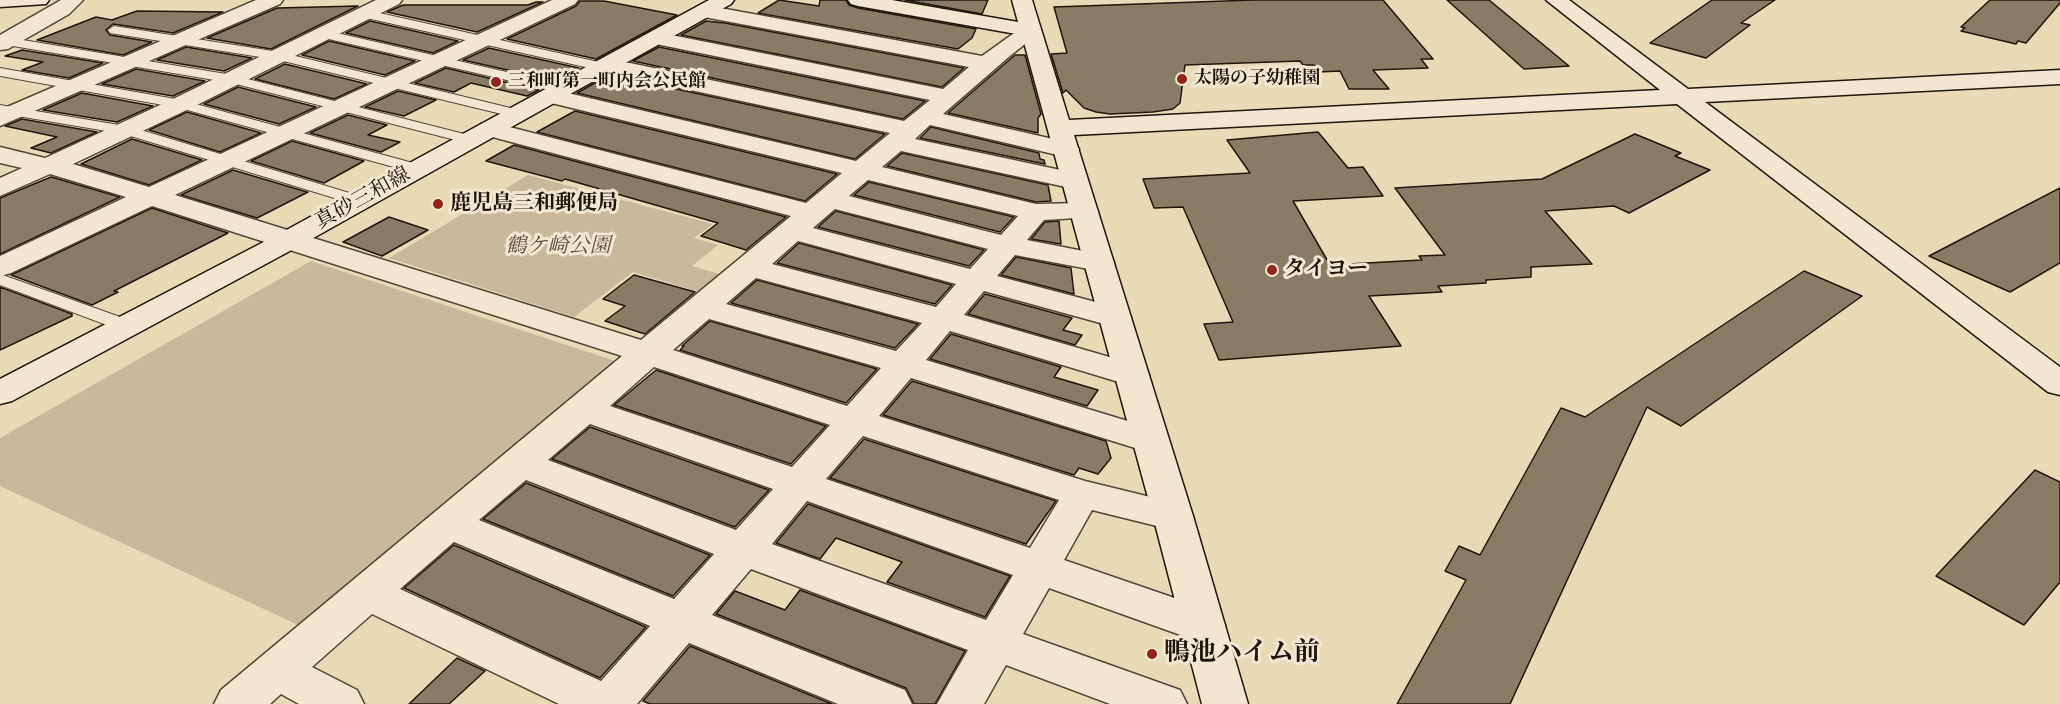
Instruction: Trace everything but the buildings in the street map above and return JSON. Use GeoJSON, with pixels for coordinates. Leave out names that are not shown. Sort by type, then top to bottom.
{"type":"FeatureCollection","features":[{"type":"Feature","properties":{"kind":"street"},"geometry":{"type":"LineString","coordinates":[[0,1],[39,0]]}},
{"type":"Feature","properties":{"kind":"street"},"geometry":{"type":"LineString","coordinates":[[2,43],[62,10],[73,0]]}},
{"type":"Feature","properties":{"kind":"street"},"geometry":{"type":"LineString","coordinates":[[5,113],[78,86],[273,0]]}},
{"type":"Feature","properties":{"kind":"street"},"geometry":{"type":"LineString","coordinates":[[0,188],[182,104],[392,0]]}},
{"type":"Feature","properties":{"kind":"street"},"geometry":{"type":"LineString","coordinates":[[0,267],[568,0]]}},
{"type":"Feature","properties":{"kind":"street"},"geometry":{"type":"LineString","coordinates":[[858,0],[1026,15]]}},
{"type":"Feature","properties":{"kind":"street"},"geometry":{"type":"LineString","coordinates":[[1556,0],[2060,384]]}},
{"type":"Feature","properties":{"kind":"street"},"geometry":{"type":"LineString","coordinates":[[714,5],[987,64]]}},
{"type":"Feature","properties":{"kind":"street","name":"真砂三和線"},"geometry":{"type":"LineString","coordinates":[[0,393],[289,240],[714,5]]}},
{"type":"Feature","properties":{"kind":"street"},"geometry":{"type":"LineString","coordinates":[[237,704],[987,64],[1026,15]]}},
{"type":"Feature","properties":{"kind":"street"},"geometry":{"type":"LineString","coordinates":[[1026,15],[1173,516],[1225,704]]}},
{"type":"Feature","properties":{"kind":"street"},"geometry":{"type":"LineString","coordinates":[[656,38],[920,122],[1079,196]]}},
{"type":"Feature","properties":{"kind":"street"},"geometry":{"type":"LineString","coordinates":[[603,67],[920,122],[1063,139],[1683,97],[2060,77]]}},
{"type":"Feature","properties":{"kind":"street"},"geometry":{"type":"LineString","coordinates":[[557,93],[1036,212]]}},
{"type":"Feature","properties":{"kind":"street"},"geometry":{"type":"LineString","coordinates":[[480,135],[811,214],[1099,262]]}},
{"type":"Feature","properties":{"kind":"street"},"geometry":{"type":"LineString","coordinates":[[0,155],[53,165],[1082,494],[1173,516]]}},
{"type":"Feature","properties":{"kind":"street"},"geometry":{"type":"LineString","coordinates":[[368,592],[607,704],[1036,212],[1079,196]]}},
{"type":"Feature","properties":{"kind":"street"},"geometry":{"type":"LineString","coordinates":[[811,214],[977,281],[1114,317]]}},
{"type":"Feature","properties":{"kind":"street"},"geometry":{"type":"LineString","coordinates":[[750,267],[943,319],[1131,375]]}},
{"type":"Feature","properties":{"kind":"street"},"geometry":{"type":"LineString","coordinates":[[703,307],[903,364],[1151,441]]}},
{"type":"Feature","properties":{"kind":"street"},"geometry":{"type":"LineString","coordinates":[[584,409],[1203,626]]}},
{"type":"Feature","properties":{"kind":"street"},"geometry":{"type":"LineString","coordinates":[[520,463],[742,549],[1164,704]]}},
{"type":"Feature","properties":{"kind":"street"},"geometry":{"type":"LineString","coordinates":[[960,704],[1082,494]]}},
{"type":"Feature","properties":{"kind":"street"},"geometry":{"type":"LineString","coordinates":[[448,524],[889,704]]}},
{"type":"Feature","properties":{"kind":"street"},"geometry":{"type":"LineString","coordinates":[[277,670],[341,704]]}},
{"type":"Feature","properties":{"kind":"lane"},"geometry":{"type":"LineString","coordinates":[[366,14],[603,67]]}},
{"type":"Feature","properties":{"kind":"lane"},"geometry":{"type":"LineString","coordinates":[[114,30],[279,56],[518,114]]}},
{"type":"Feature","properties":{"kind":"lane"},"geometry":{"type":"LineString","coordinates":[[324,34],[438,61],[557,93]]}},
{"type":"Feature","properties":{"kind":"lane"},"geometry":{"type":"LineString","coordinates":[[2,43],[232,79],[342,106],[480,135]]}},
{"type":"Feature","properties":{"kind":"lane"},"geometry":{"type":"LineString","coordinates":[[0,72],[182,104],[418,169]]}},
{"type":"Feature","properties":{"kind":"lane"},"geometry":{"type":"LineString","coordinates":[[5,113],[126,130],[360,201]]}},
{"type":"Feature","properties":{"kind":"lane"},"geometry":{"type":"LineString","coordinates":[[0,279],[127,326]]}},
{"type":"Feature","properties":{"kind":"green space","name":"鶴ケ崎公園"},"geometry":{"type":"Polygon","coordinates":[[[528,175],[713,224],[694,238],[718,245],[692,266],[720,274],[699,292],[633,272],[574,317],[389,258],[528,175]]]}},
{"type":"Feature","properties":{"kind":"green space"},"geometry":{"type":"Polygon","coordinates":[[[311,261],[615,361],[298,625],[0,486],[0,438],[311,261]]]}},
{"type":"Feature","properties":{"kind":"pier"},"geometry":{"type":"Polygon","coordinates":[[[0,0],[49,0],[34,15],[0,16],[0,0]]]}},
{"type":"Feature","properties":{"kind":"place","name":"太陽の子幼稚園"},"geometry":{"type":"Point","coordinates":[1182,79]}},
{"type":"Feature","properties":{"kind":"place","name":"三和町第一町内会公民館"},"geometry":{"type":"Point","coordinates":[496,82]}},
{"type":"Feature","properties":{"kind":"place","name":"鹿児島三和郵便局"},"geometry":{"type":"Point","coordinates":[438,204]}},
{"type":"Feature","properties":{"kind":"place","name":"タイヨー"},"geometry":{"type":"Point","coordinates":[1272,270]}},
{"type":"Feature","properties":{"kind":"place","name":"鴨池ハイム前"},"geometry":{"type":"Point","coordinates":[1152,654]}}]}
